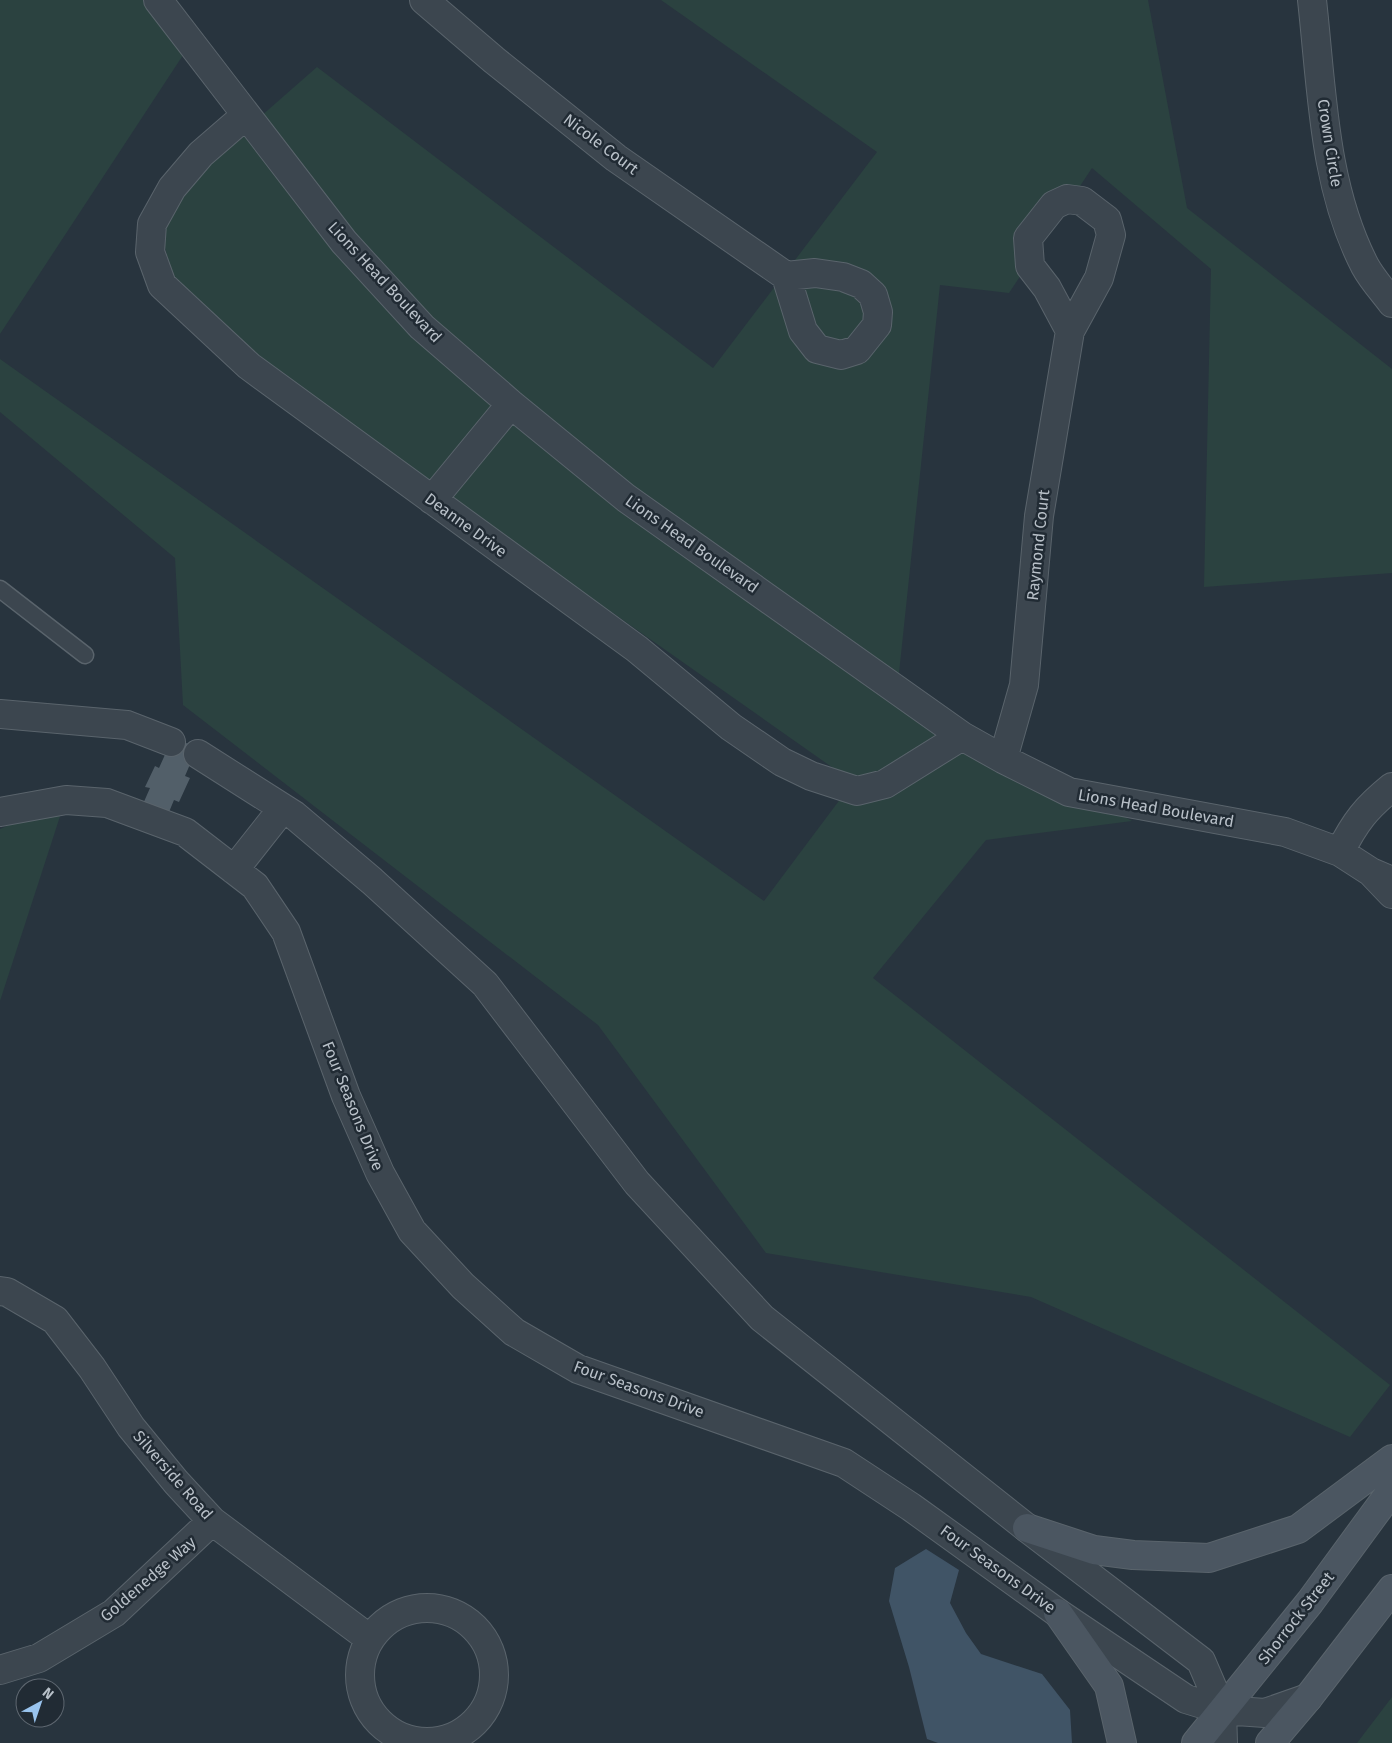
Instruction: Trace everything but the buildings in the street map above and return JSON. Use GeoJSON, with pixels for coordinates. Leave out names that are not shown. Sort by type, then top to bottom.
{"type":"FeatureCollection","features":[{"type":"Feature","properties":{"kind":"main road"},"geometry":{"type":"LineString","coordinates":[[1026,1528],[1094,1550],[1133,1555],[1208,1558],[1298,1529],[1392,1459]]}},
{"type":"Feature","properties":{"kind":"main road","name":"Shorrock Street"},"geometry":{"type":"LineString","coordinates":[[1196,1743],[1310,1602],[1392,1490]]}},
{"type":"Feature","properties":{"kind":"main road"},"geometry":{"type":"LineString","coordinates":[[1270,1743],[1308,1698],[1392,1589]]}},
{"type":"Feature","properties":{"kind":"main road"},"geometry":{"type":"LineString","coordinates":[[1058,1613],[1109,1686],[1122,1743]]}},
{"type":"Feature","properties":{"kind":"street","name":"Lions Head Boulevard"},"geometry":{"type":"LineString","coordinates":[[158,0],[344,242],[422,327],[511,404],[626,498],[962,736],[1003,759],[1069,792],[1285,832],[1340,852],[1382,876],[1392,894]]}},
{"type":"Feature","properties":{"kind":"street","name":"Nicole Court"},"geometry":{"type":"LineString","coordinates":[[424,0],[494,60],[616,158],[786,276]]}},
{"type":"Feature","properties":{"kind":"street","name":"Crown Circle"},"geometry":{"type":"LineString","coordinates":[[1312,0],[1329,160],[1344,216],[1365,268],[1392,303]]}},
{"type":"Feature","properties":{"kind":"street","name":"Deanne Drive"},"geometry":{"type":"LineString","coordinates":[[246,115],[201,154],[172,188],[152,224],[150,252],[162,285],[249,366],[638,648],[731,727],[782,762],[811,776],[856,791],[885,784],[962,736]]}},
{"type":"Feature","properties":{"kind":"street","name":"Raymond Court"},"geometry":{"type":"LineString","coordinates":[[1003,759],[1024,685],[1040,516],[1070,331]]}},
{"type":"Feature","properties":{"kind":"street"},"geometry":{"type":"LineString","coordinates":[[432,500],[511,404]]}},
{"type":"Feature","properties":{"kind":"street"},"geometry":{"type":"LineString","coordinates":[[0,714],[127,725],[171,742]]}},
{"type":"Feature","properties":{"kind":"street"},"geometry":{"type":"LineString","coordinates":[[198,754],[294,815],[372,881],[485,984],[637,1182],[762,1318],[1026,1528],[1201,1661],[1222,1710],[1223,1743]]}},
{"type":"Feature","properties":{"kind":"street"},"geometry":{"type":"LineString","coordinates":[[1340,852],[1352,828],[1374,802],[1392,788]]}},
{"type":"Feature","properties":{"kind":"street","name":"Four Seasons Drive"},"geometry":{"type":"LineString","coordinates":[[0,812],[66,800],[106,803],[184,832],[254,886],[286,932],[346,1096],[380,1173],[412,1231],[470,1293],[514,1332],[578,1369],[844,1463],[911,1507],[1058,1613],[1186,1699],[1222,1710],[1265,1713],[1308,1698]]}},
{"type":"Feature","properties":{"kind":"street"},"geometry":{"type":"LineString","coordinates":[[234,870],[283,808]]}},
{"type":"Feature","properties":{"kind":"street","name":"Silverside Road"},"geometry":{"type":"LineString","coordinates":[[0,1292],[7,1292],[55,1320],[92,1368],[131,1426],[176,1482],[212,1521],[370,1639]]}},
{"type":"Feature","properties":{"kind":"street","name":"Goldenedge Way"},"geometry":{"type":"LineString","coordinates":[[0,1670],[39,1658],[114,1613],[212,1521]]}},
{"type":"Feature","properties":{"kind":"street"},"geometry":{"type":"LineString","coordinates":[[426,1607],[448,1610],[467,1620],[483,1636],[492,1656],[496,1678],[490,1700],[480,1719],[462,1733],[442,1742],[419,1743],[397,1736],[379,1722],[366,1704],[362,1690],[360,1682],[361,1660],[370,1639],[384,1622],[404,1612],[426,1607]]}},
{"type":"Feature","properties":{"kind":"lane"},"geometry":{"type":"LineString","coordinates":[[0,589],[85,654]]}},
{"type":"Feature","properties":{"kind":"green space"},"geometry":{"type":"Polygon","coordinates":[[[0,0],[155,0],[189,46],[0,334],[0,0]]]}},
{"type":"Feature","properties":{"kind":"green space"},"geometry":{"type":"Polygon","coordinates":[[[661,0],[1148,0],[1187,208],[1392,369],[1392,573],[1204,587],[1211,269],[1092,168],[1009,293],[940,285],[897,692],[1132,821],[986,840],[873,978],[1390,1385],[1350,1437],[1031,1297],[766,1253],[598,1025],[183,705],[175,558],[0,412],[0,359],[764,901],[853,782],[181,309],[155,209],[317,67],[713,368],[877,152],[661,0]]]}},
{"type":"Feature","properties":{"kind":"green space"},"geometry":{"type":"Polygon","coordinates":[[[65,801],[0,1001],[0,829],[65,801]]]}},
{"type":"Feature","properties":{"kind":"green space"},"geometry":{"type":"Polygon","coordinates":[[[1392,1697],[1392,1743],[1357,1743],[1392,1697]]]}},
{"type":"Feature","properties":{"kind":"water"},"geometry":{"type":"Polygon","coordinates":[[[926,1549],[959,1570],[950,1603],[966,1633],[981,1654],[1042,1674],[1070,1710],[1072,1743],[938,1743],[927,1739],[909,1667],[889,1601],[895,1568],[926,1549]]]}}]}
